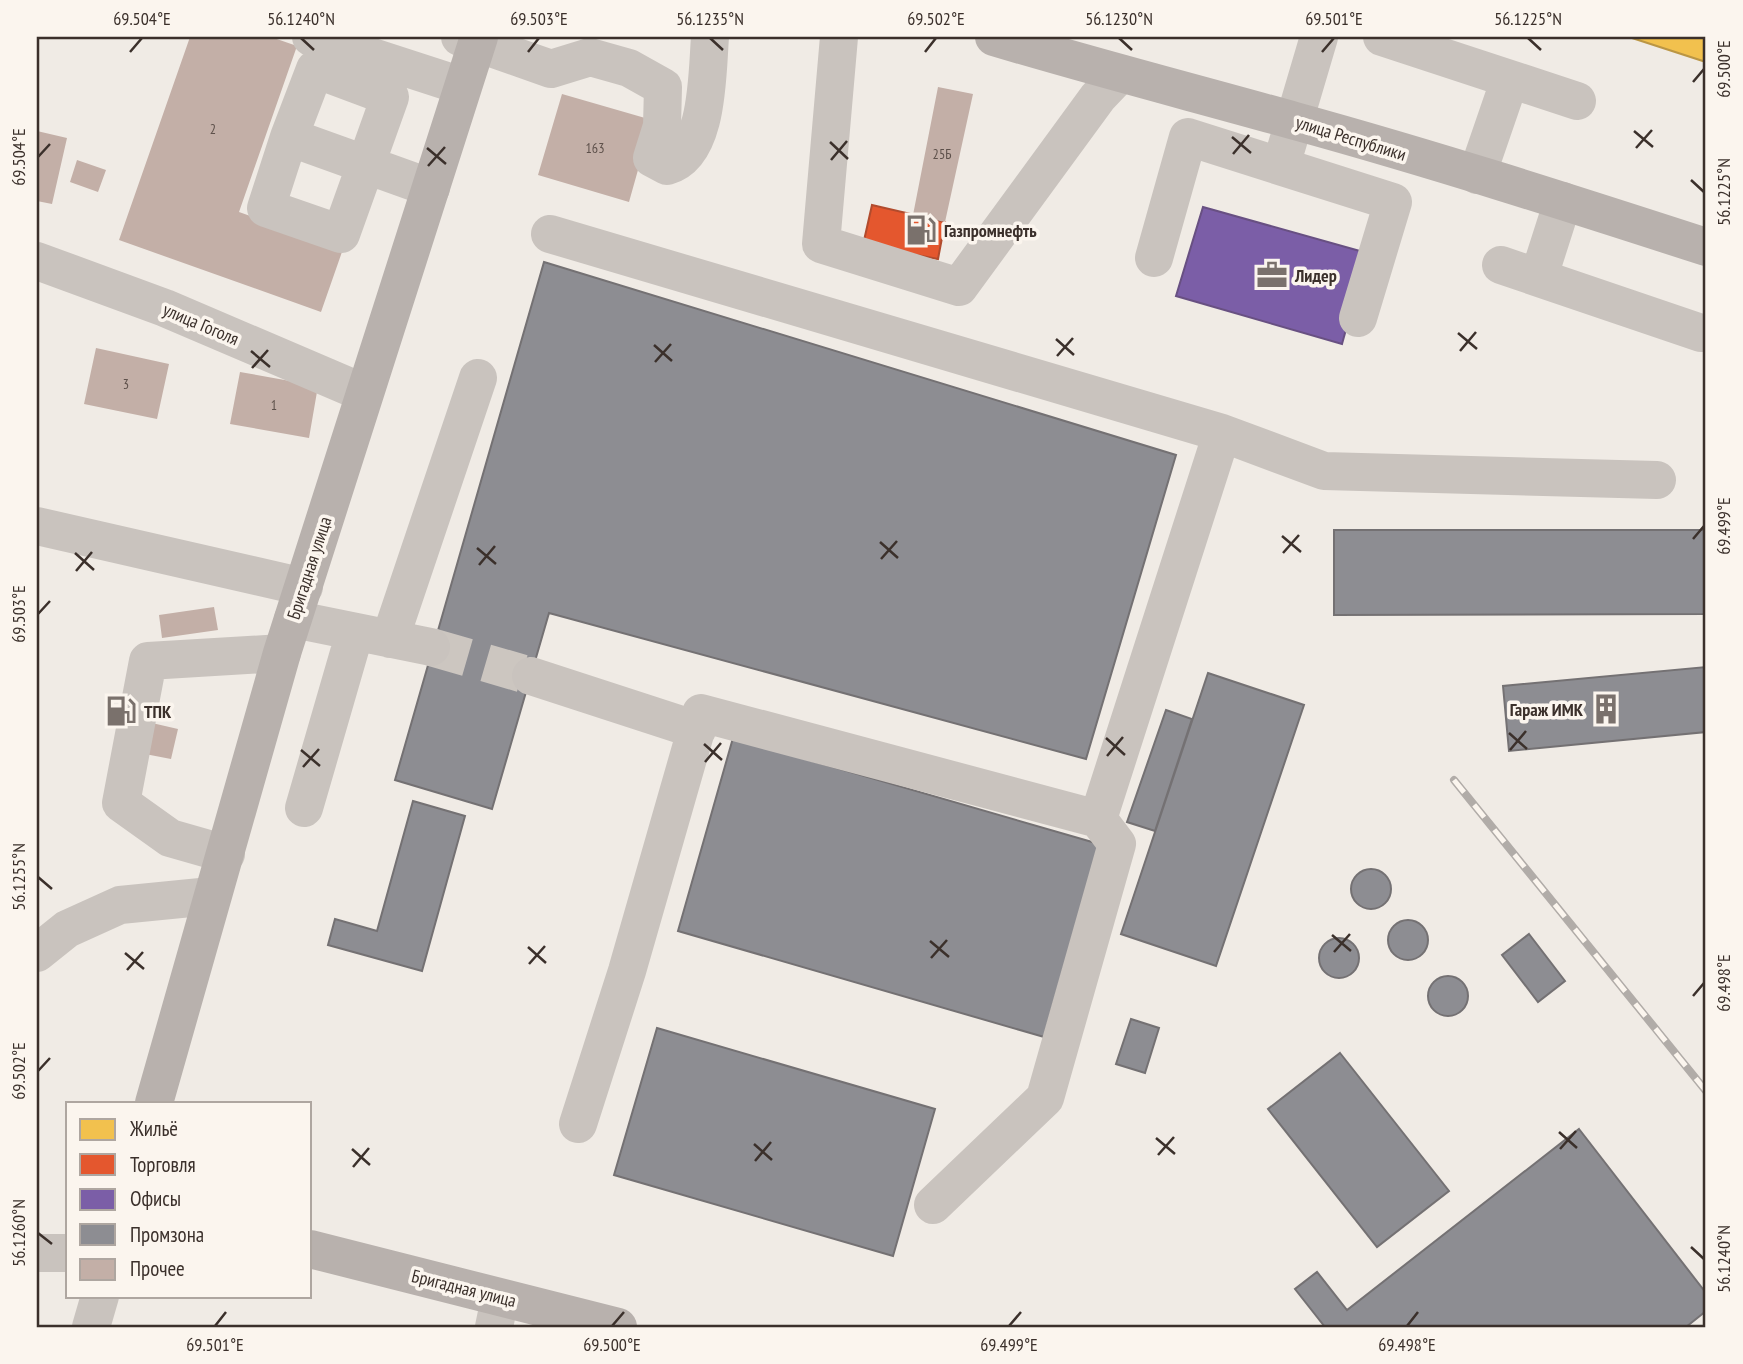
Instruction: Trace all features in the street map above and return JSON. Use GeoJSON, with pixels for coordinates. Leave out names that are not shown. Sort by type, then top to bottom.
{"type":"FeatureCollection","features":[{"type":"Feature","properties":{"kind":"main road","name":"улица Республики"},"geometry":{"type":"LineString","coordinates":[[994,37],[1119,75],[1296,121],[1706,247]]}},
{"type":"Feature","properties":{"kind":"main road","name":"Бригадная улица"},"geometry":{"type":"LineString","coordinates":[[155,1102],[211,896],[226,854],[293,620],[431,188],[462,86],[472,39]]}},
{"type":"Feature","properties":{"kind":"main road","name":"Бригадная улица"},"geometry":{"type":"LineString","coordinates":[[312,1250],[497,1312],[618,1327]]}},
{"type":"Feature","properties":{"kind":"street"},"geometry":{"type":"LineString","coordinates":[[311,37],[462,86]]}},
{"type":"Feature","properties":{"kind":"street"},"geometry":{"type":"LineString","coordinates":[[472,39],[551,69],[590,57],[629,68],[663,87],[662,126],[652,158],[667,166],[681,162],[696,142],[707,82],[710,37]]}},
{"type":"Feature","properties":{"kind":"street"},"geometry":{"type":"LineString","coordinates":[[839,37],[821,244],[959,287],[1098,97],[1119,75]]}},
{"type":"Feature","properties":{"kind":"street"},"geometry":{"type":"LineString","coordinates":[[1280,166],[1296,121],[1319,37]]}},
{"type":"Feature","properties":{"kind":"street"},"geometry":{"type":"LineString","coordinates":[[1382,37],[1577,101]]}},
{"type":"Feature","properties":{"kind":"street"},"geometry":{"type":"LineString","coordinates":[[315,69],[390,97],[341,234],[266,208],[289,136],[315,69]]}},
{"type":"Feature","properties":{"kind":"street"},"geometry":{"type":"LineString","coordinates":[[1477,175],[1510,79]]}},
{"type":"Feature","properties":{"kind":"street"},"geometry":{"type":"LineString","coordinates":[[289,136],[431,188]]}},
{"type":"Feature","properties":{"kind":"street"},"geometry":{"type":"LineString","coordinates":[[1154,258],[1188,137],[1393,202],[1358,318]]}},
{"type":"Feature","properties":{"kind":"street"},"geometry":{"type":"LineString","coordinates":[[1539,275],[1563,201]]}},
{"type":"Feature","properties":{"kind":"street"},"geometry":{"type":"LineString","coordinates":[[550,233],[1222,433],[1324,471],[1657,480]]}},
{"type":"Feature","properties":{"kind":"street","name":"улица Гоголя"},"geometry":{"type":"LineString","coordinates":[[37,261],[165,308],[364,393]]}},
{"type":"Feature","properties":{"kind":"street"},"geometry":{"type":"LineString","coordinates":[[1502,265],[1539,275],[1701,333]]}},
{"type":"Feature","properties":{"kind":"street"},"geometry":{"type":"LineString","coordinates":[[304,808],[478,378]]}},
{"type":"Feature","properties":{"kind":"street"},"geometry":{"type":"LineString","coordinates":[[1098,819],[1222,433]]}},
{"type":"Feature","properties":{"kind":"street"},"geometry":{"type":"LineString","coordinates":[[37,526],[293,620],[431,647]]}},
{"type":"Feature","properties":{"kind":"street"},"geometry":{"type":"LineString","coordinates":[[226,854],[170,838],[121,803],[148,661],[293,620]]}},
{"type":"Feature","properties":{"kind":"street"},"geometry":{"type":"LineString","coordinates":[[531,676],[696,730]]}},
{"type":"Feature","properties":{"kind":"street"},"geometry":{"type":"LineString","coordinates":[[578,1124],[627,971],[701,713],[1098,819],[1117,844],[1045,1098],[933,1205]]}},
{"type":"Feature","properties":{"kind":"street"},"geometry":{"type":"LineString","coordinates":[[37,953],[52,922],[120,905],[211,896]]}},
{"type":"Feature","properties":{"kind":"street"},"geometry":{"type":"LineString","coordinates":[[37,1253],[66,1253]]}},
{"type":"Feature","properties":{"kind":"street"},"geometry":{"type":"LineString","coordinates":[[90,1327],[99,1298]]}},
{"type":"Feature","properties":{"kind":"building: Жильё"},"geometry":{"type":"Polygon","coordinates":[[[1629,37],[1706,37],[1706,62],[1629,37]]]}},
{"type":"Feature","properties":{"kind":"building: Торговля"},"geometry":{"type":"Polygon","coordinates":[[[872,205],[945,222],[938,259],[863,245],[872,205]]]}},
{"type":"Feature","properties":{"kind":"building: Офисы","name":"Лидер"},"geometry":{"type":"Polygon","coordinates":[[[1203,207],[1367,253],[1342,344],[1176,296],[1203,207]]]}},
{"type":"Feature","properties":{"kind":"building: Промзона"},"geometry":{"type":"Polygon","coordinates":[[[544,262],[1176,455],[1086,759],[549,613],[492,809],[395,780],[544,262]]]}},
{"type":"Feature","properties":{"kind":"building: Промзона"},"geometry":{"type":"Polygon","coordinates":[[[1334,530],[1706,530],[1706,614],[1334,615],[1334,530]]]}},
{"type":"Feature","properties":{"kind":"building: Промзона","name":"Гараж ИМК"},"geometry":{"type":"Polygon","coordinates":[[[1706,667],[1706,732],[1509,751],[1503,686],[1706,667]]]}},
{"type":"Feature","properties":{"kind":"building: Промзона"},"geometry":{"type":"Polygon","coordinates":[[[1208,673],[1304,705],[1216,966],[1121,934],[1208,673]]]}},
{"type":"Feature","properties":{"kind":"building: Промзона"},"geometry":{"type":"Polygon","coordinates":[[[1166,710],[1192,719],[1155,831],[1127,822],[1166,710]]]}},
{"type":"Feature","properties":{"kind":"building: Промзона"},"geometry":{"type":"Polygon","coordinates":[[[733,738],[1099,844],[1044,1037],[678,931],[733,738]]]}},
{"type":"Feature","properties":{"kind":"building: Промзона"},"geometry":{"type":"Polygon","coordinates":[[[413,801],[465,816],[422,971],[328,945],[335,919],[377,931],[413,801]]]}},
{"type":"Feature","properties":{"kind":"building: Промзона"},"geometry":{"type":"Polygon","coordinates":[[[1371,869],[1379,870],[1385,875],[1390,881],[1390,897],[1385,903],[1379,908],[1371,909],[1363,908],[1357,903],[1352,897],[1351,889],[1352,881],[1357,875],[1363,870],[1371,869]]]}},
{"type":"Feature","properties":{"kind":"building: Промзона"},"geometry":{"type":"Polygon","coordinates":[[[1408,920],[1416,921],[1422,926],[1427,932],[1427,948],[1422,954],[1416,959],[1408,960],[1400,959],[1394,954],[1389,948],[1388,940],[1389,932],[1394,926],[1400,921],[1408,920]]]}},
{"type":"Feature","properties":{"kind":"building: Промзона"},"geometry":{"type":"Polygon","coordinates":[[[1529,934],[1565,981],[1538,1002],[1502,955],[1529,934]]]}},
{"type":"Feature","properties":{"kind":"building: Промзона"},"geometry":{"type":"Polygon","coordinates":[[[1339,938],[1347,939],[1353,944],[1358,950],[1358,966],[1353,972],[1347,977],[1339,978],[1331,977],[1325,972],[1320,966],[1319,958],[1320,950],[1325,944],[1331,939],[1339,938]]]}},
{"type":"Feature","properties":{"kind":"building: Промзона"},"geometry":{"type":"Polygon","coordinates":[[[1448,976],[1456,977],[1462,982],[1467,988],[1467,1004],[1462,1010],[1456,1015],[1448,1016],[1440,1015],[1434,1010],[1429,1004],[1428,996],[1429,988],[1434,982],[1440,977],[1448,976]]]}},
{"type":"Feature","properties":{"kind":"building: Промзона"},"geometry":{"type":"Polygon","coordinates":[[[1131,1019],[1159,1028],[1145,1073],[1116,1064],[1131,1019]]]}},
{"type":"Feature","properties":{"kind":"building: Промзона"},"geometry":{"type":"Polygon","coordinates":[[[657,1028],[935,1109],[893,1256],[614,1175],[657,1028]]]}},
{"type":"Feature","properties":{"kind":"building: Промзона"},"geometry":{"type":"Polygon","coordinates":[[[1340,1053],[1449,1191],[1377,1247],[1268,1109],[1340,1053]]]}},
{"type":"Feature","properties":{"kind":"building: Промзона"},"geometry":{"type":"Polygon","coordinates":[[[1579,1129],[1706,1293],[1706,1311],[1686,1327],[1325,1327],[1295,1289],[1317,1272],[1347,1310],[1579,1129]]]}},
{"type":"Feature","properties":{"kind":"building: Прочее"},"geometry":{"type":"Polygon","coordinates":[[[190,37],[271,37],[297,46],[239,212],[343,249],[321,312],[119,240],[190,37]]]}},
{"type":"Feature","properties":{"kind":"building: Прочее"},"geometry":{"type":"Polygon","coordinates":[[[938,87],[973,94],[945,222],[913,215],[938,87]]]}},
{"type":"Feature","properties":{"kind":"building: Прочее"},"geometry":{"type":"Polygon","coordinates":[[[562,94],[652,120],[629,202],[538,175],[562,94]]]}},
{"type":"Feature","properties":{"kind":"building: Прочее"},"geometry":{"type":"Polygon","coordinates":[[[37,131],[67,138],[52,204],[37,201],[37,131]]]}},
{"type":"Feature","properties":{"kind":"building: Прочее"},"geometry":{"type":"Polygon","coordinates":[[[77,160],[106,170],[98,192],[70,182],[77,160]]]}},
{"type":"Feature","properties":{"kind":"building: Прочее"},"geometry":{"type":"Polygon","coordinates":[[[96,348],[169,364],[157,419],[84,404],[96,348]]]}},
{"type":"Feature","properties":{"kind":"building: Прочее"},"geometry":{"type":"Polygon","coordinates":[[[240,372],[318,386],[309,438],[230,424],[240,372]]]}},
{"type":"Feature","properties":{"kind":"building: Прочее"},"geometry":{"type":"Polygon","coordinates":[[[214,607],[218,630],[162,638],[159,615],[214,607]]]}},
{"type":"Feature","properties":{"kind":"building: Прочее"},"geometry":{"type":"Polygon","coordinates":[[[152,723],[178,729],[171,759],[145,754],[152,723]]]}},
{"type":"Feature","properties":{"kind":"tunnel"},"geometry":{"type":"LineString","coordinates":[[431,647],[531,676]]}},
{"type":"Feature","properties":{"kind":"railway"},"geometry":{"type":"LineString","coordinates":[[1454,780],[1706,1091]]}},
{"type":"Feature","properties":{"kind":"place","name":"Газпромнефть"},"geometry":{"type":"Point","coordinates":[921,230]}},
{"type":"Feature","properties":{"kind":"place","name":"Лидер"},"geometry":{"type":"Point","coordinates":[1272,275]}},
{"type":"Feature","properties":{"kind":"place","name":"Гараж ИМК"},"geometry":{"type":"Point","coordinates":[1606,709]}},
{"type":"Feature","properties":{"kind":"place","name":"ТПК"},"geometry":{"type":"Point","coordinates":[121,711]}}]}
